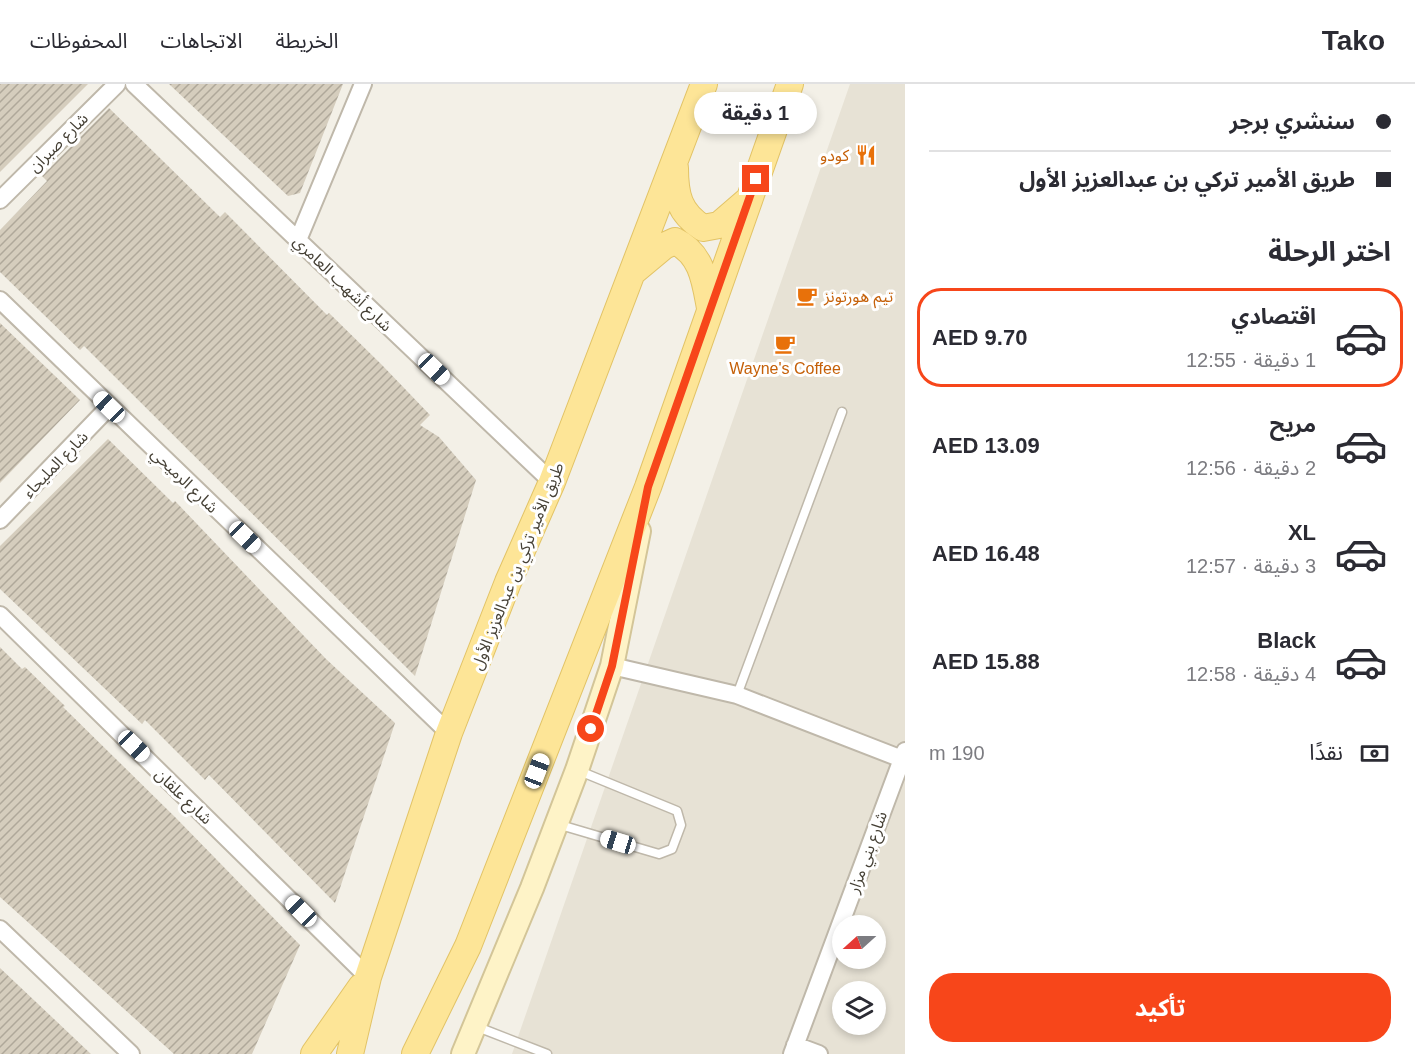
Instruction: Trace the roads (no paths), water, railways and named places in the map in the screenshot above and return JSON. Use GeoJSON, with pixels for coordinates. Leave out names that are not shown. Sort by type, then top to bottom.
{"type":"FeatureCollection","features":[{"type":"Feature","properties":{"kind":"main road","name":"طريق الأمير تركي بن عبدالعزيز الأول"},"geometry":{"type":"LineString","coordinates":[[350,1054],[368,977],[449,733],[508,582],[552,482],[704,84]]}},
{"type":"Feature","properties":{"kind":"main road"},"geometry":{"type":"LineString","coordinates":[[415,1054],[468,946],[648,487],[790,84]]}},
{"type":"Feature","properties":{"kind":"main road"},"geometry":{"type":"LineString","coordinates":[[675,159],[675,188],[680,206],[691,220],[703,228],[719,225],[749,198]]}},
{"type":"Feature","properties":{"kind":"main road"},"geometry":{"type":"LineString","coordinates":[[632,273],[664,246],[675,241],[688,247],[699,261],[710,308]]}},
{"type":"Feature","properties":{"kind":"main road"},"geometry":{"type":"LineString","coordinates":[[314,1054],[368,977]]}},
{"type":"Feature","properties":{"kind":"street","name":"شارع صبران"},"geometry":{"type":"LineString","coordinates":[[0,200],[117,84]]}},
{"type":"Feature","properties":{"kind":"street","name":"شارع أشهب العامري"},"geometry":{"type":"LineString","coordinates":[[134,84],[552,482]]}},
{"type":"Feature","properties":{"kind":"street"},"geometry":{"type":"LineString","coordinates":[[298,240],[363,84]]}},
{"type":"Feature","properties":{"kind":"street","name":"شارع الرميحي"},"geometry":{"type":"LineString","coordinates":[[0,300],[449,733]]}},
{"type":"Feature","properties":{"kind":"street","name":"شارع المليحاء"},"geometry":{"type":"LineString","coordinates":[[0,520],[109,407]]}},
{"type":"Feature","properties":{"kind":"street"},"geometry":{"type":"LineString","coordinates":[[463,1054],[578,770],[612,666],[648,487]]}},
{"type":"Feature","properties":{"kind":"street","name":"شارع علقان"},"geometry":{"type":"LineString","coordinates":[[0,615],[368,977]]}},
{"type":"Feature","properties":{"kind":"street"},"geometry":{"type":"LineString","coordinates":[[612,666],[737,695],[903,755]]}},
{"type":"Feature","properties":{"kind":"street","name":"شارع بني مزار"},"geometry":{"type":"LineString","coordinates":[[794,1050],[903,755]]}},
{"type":"Feature","properties":{"kind":"street"},"geometry":{"type":"LineString","coordinates":[[0,929],[131,1054]]}},
{"type":"Feature","properties":{"kind":"street"},"geometry":{"type":"LineString","coordinates":[[794,1050],[819,1054]]}},
{"type":"Feature","properties":{"kind":"lane"},"geometry":{"type":"LineString","coordinates":[[737,695],[842,412]]}},
{"type":"Feature","properties":{"kind":"lane"},"geometry":{"type":"LineString","coordinates":[[557,824],[659,854],[672,849],[681,825],[677,811],[578,770]]}},
{"type":"Feature","properties":{"kind":"lane"},"geometry":{"type":"LineString","coordinates":[[474,1025],[548,1054]]}},
{"type":"Feature","properties":{"kind":"place","name":"كودو"},"geometry":{"type":"Point","coordinates":[866,155]}},
{"type":"Feature","properties":{"kind":"place","name":"تيم هورتونز"},"geometry":{"type":"Point","coordinates":[807,296]}},
{"type":"Feature","properties":{"kind":"place","name":"Wayne's Coffee"},"geometry":{"type":"Point","coordinates":[785,344]}}]}
